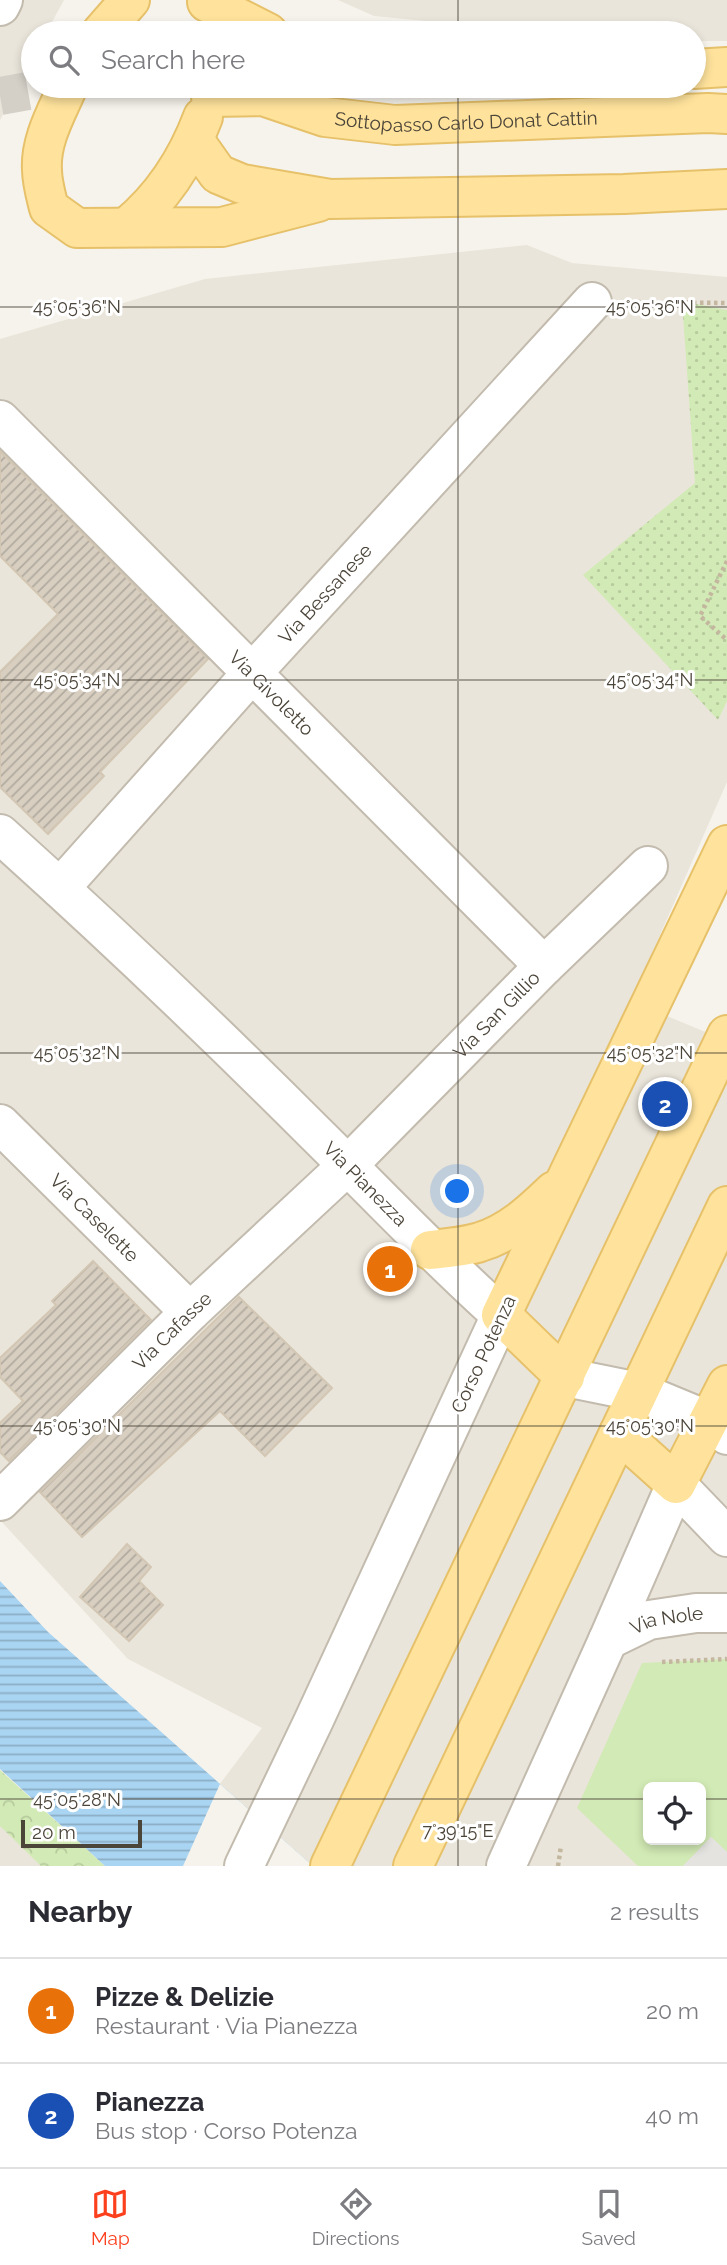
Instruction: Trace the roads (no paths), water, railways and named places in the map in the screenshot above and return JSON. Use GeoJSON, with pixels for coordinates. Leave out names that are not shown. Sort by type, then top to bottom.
{"type":"FeatureCollection","features":[{"type":"Feature","properties":{"kind":"main road"},"geometry":{"type":"LineString","coordinates":[[112,21],[130,0]]}},
{"type":"Feature","properties":{"kind":"main road"},"geometry":{"type":"LineString","coordinates":[[210,12],[235,21]]}},
{"type":"Feature","properties":{"kind":"main road"},"geometry":{"type":"LineString","coordinates":[[706,68],[727,67]]}},
{"type":"Feature","properties":{"kind":"main road"},"geometry":{"type":"LineString","coordinates":[[63,98],[48,133],[42,171],[49,208],[77,228],[222,227],[330,199]]}},
{"type":"Feature","properties":{"kind":"main road","name":"Sottopasso Carlo Donat Cattin"},"geometry":{"type":"LineString","coordinates":[[127,228],[162,194],[194,140],[209,98]]}},
{"type":"Feature","properties":{"kind":"main road","name":"Sottopasso Carlo Donat Cattin"},"geometry":{"type":"LineString","coordinates":[[269,98],[325,117],[395,125],[727,114]]}},
{"type":"Feature","properties":{"kind":"main road"},"geometry":{"type":"LineString","coordinates":[[194,140],[218,174],[242,184],[330,199],[727,190]]}},
{"type":"Feature","properties":{"kind":"main road","name":"Corso Potenza"},"geometry":{"type":"LineString","coordinates":[[501,1314],[727,845]]}},
{"type":"Feature","properties":{"kind":"main road"},"geometry":{"type":"LineString","coordinates":[[330,1866],[727,1035]]}},
{"type":"Feature","properties":{"kind":"main road"},"geometry":{"type":"LineString","coordinates":[[430,1250],[478,1243],[506,1231],[527,1218],[565,1180]]}},
{"type":"Feature","properties":{"kind":"main road"},"geometry":{"type":"LineString","coordinates":[[413,1866],[727,1206]]}},
{"type":"Feature","properties":{"kind":"main road","name":"Via Pianezza"},"geometry":{"type":"LineString","coordinates":[[501,1314],[565,1377]]}},
{"type":"Feature","properties":{"kind":"main road"},"geometry":{"type":"LineString","coordinates":[[676,1485],[718,1428],[727,1385]]}},
{"type":"Feature","properties":{"kind":"main road","name":"Via Pianezza"},"geometry":{"type":"LineString","coordinates":[[619,1433],[676,1485]]}},
{"type":"Feature","properties":{"kind":"street"},"geometry":{"type":"LineString","coordinates":[[0,6],[3,0]]}},
{"type":"Feature","properties":{"kind":"street","name":"Via Bessanese"},"geometry":{"type":"LineString","coordinates":[[60,888],[252,673],[592,302]]}},
{"type":"Feature","properties":{"kind":"street","name":"Via Givoletto"},"geometry":{"type":"LineString","coordinates":[[0,420],[544,966]]}},
{"type":"Feature","properties":{"kind":"street","name":"Via Pianezza"},"geometry":{"type":"LineString","coordinates":[[0,834],[232,1051],[430,1250],[501,1314]]}},
{"type":"Feature","properties":{"kind":"street","name":"Via San Gillio"},"geometry":{"type":"LineString","coordinates":[[348,1165],[544,966],[648,866]]}},
{"type":"Feature","properties":{"kind":"street","name":"Via Caselette"},"geometry":{"type":"LineString","coordinates":[[0,1124],[190,1312]]}},
{"type":"Feature","properties":{"kind":"street","name":"Via Cafasse"},"geometry":{"type":"LineString","coordinates":[[0,1501],[190,1312],[348,1165]]}},
{"type":"Feature","properties":{"kind":"street","name":"Corso Potenza"},"geometry":{"type":"LineString","coordinates":[[244,1866],[501,1314]]}},
{"type":"Feature","properties":{"kind":"street"},"geometry":{"type":"LineString","coordinates":[[565,1377],[639,1392],[718,1428]]}},
{"type":"Feature","properties":{"kind":"street","name":"Via Pianezza"},"geometry":{"type":"LineString","coordinates":[[565,1377],[619,1433]]}},
{"type":"Feature","properties":{"kind":"street"},"geometry":{"type":"LineString","coordinates":[[510,1857],[676,1485]]}},
{"type":"Feature","properties":{"kind":"street","name":"Via Pianezza"},"geometry":{"type":"LineString","coordinates":[[676,1485],[727,1537]]}},
{"type":"Feature","properties":{"kind":"street","name":"Via Nole"},"geometry":{"type":"LineString","coordinates":[[608,1640],[649,1619],[727,1613]]}},
{"type":"Feature","properties":{"kind":"water"},"geometry":{"type":"Polygon","coordinates":[[[0,1581],[48,1632],[313,1866],[105,1866],[0,1769],[0,1581]]]}},
{"type":"Feature","properties":{"kind":"tunnel"},"geometry":{"type":"LineString","coordinates":[[0,96],[21,92]]}},
{"type":"Feature","properties":{"kind":"place","name":"Pianezza"},"geometry":{"type":"Point","coordinates":[665,1104]}},
{"type":"Feature","properties":{"kind":"place","name":"Pizze & Delizie"},"geometry":{"type":"Point","coordinates":[390,1269]}}]}
